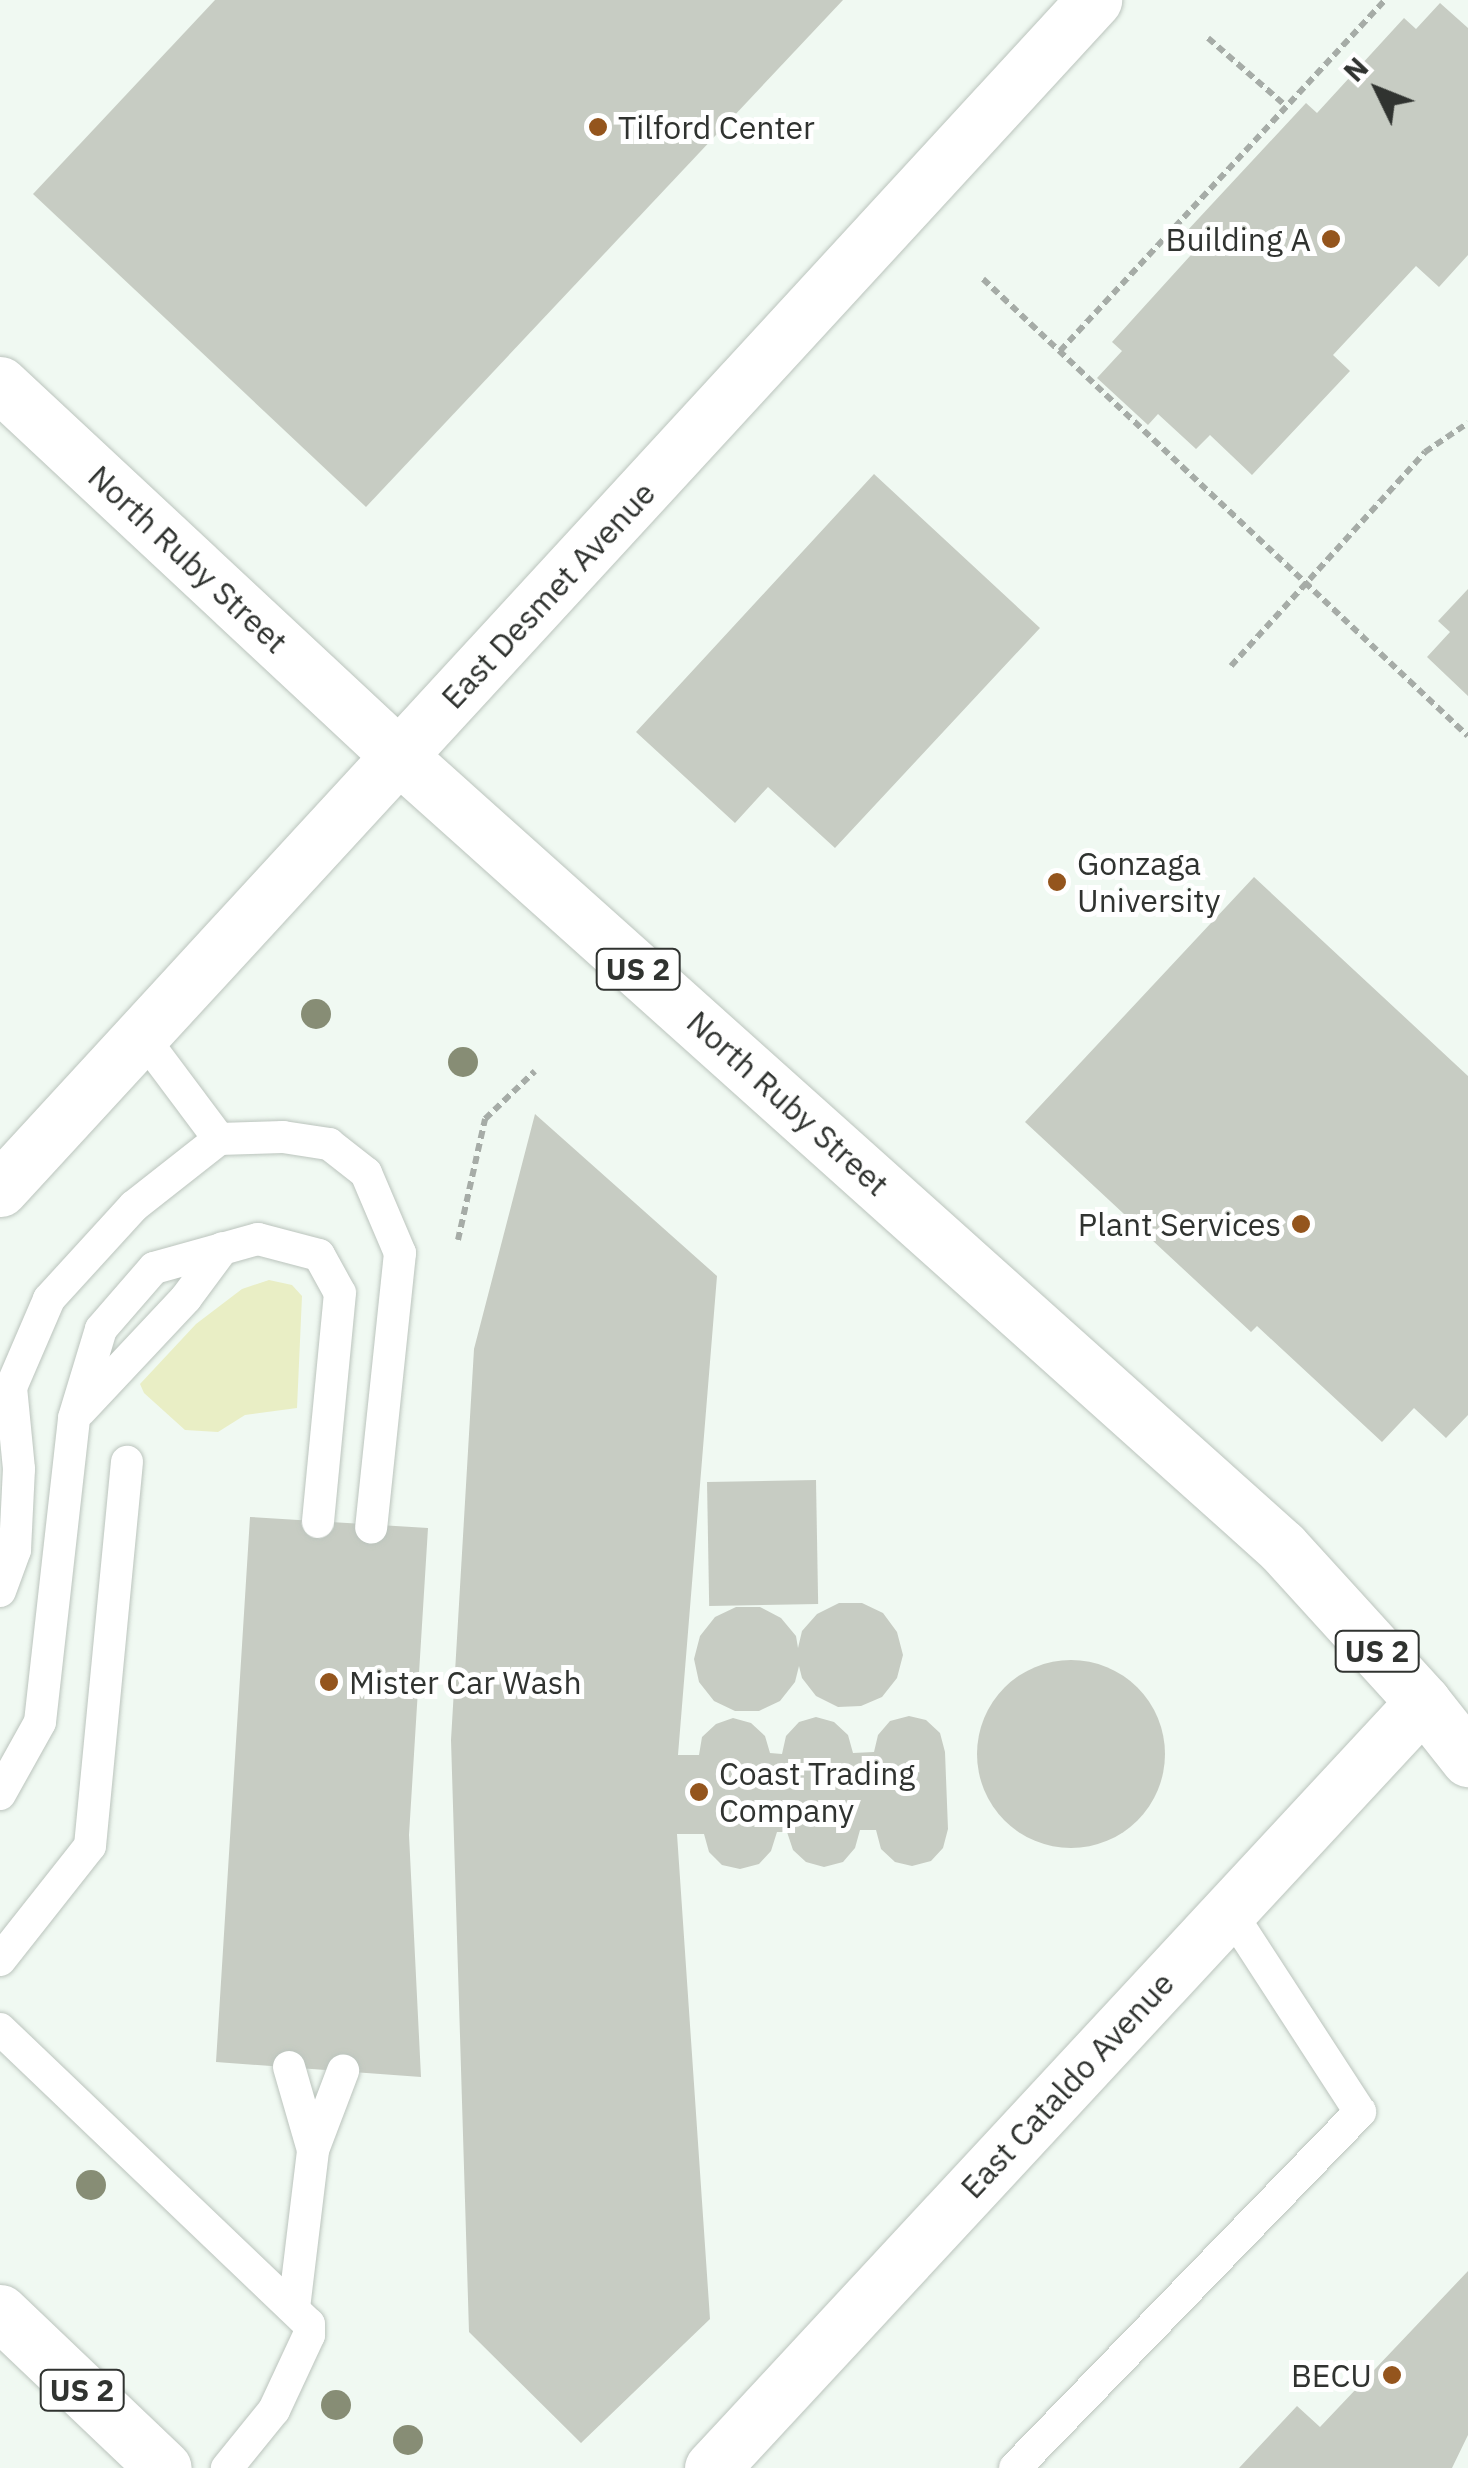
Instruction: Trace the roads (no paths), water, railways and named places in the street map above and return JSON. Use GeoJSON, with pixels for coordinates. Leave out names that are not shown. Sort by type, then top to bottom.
{"type":"FeatureCollection","features":[{"type":"Feature","properties":{"kind":"street","name":"East Desmet Avenue"},"geometry":{"type":"LineString","coordinates":[[0,1189],[1094,0]]}},
{"type":"Feature","properties":{"kind":"street","name":"North Ruby Street"},"geometry":{"type":"LineString","coordinates":[[0,384],[400,757],[1282,1547],[1423,1702],[1468,1759]]}},
{"type":"Feature","properties":{"kind":"street","name":"East Cataldo Avenue"},"geometry":{"type":"LineString","coordinates":[[712,2468],[1423,1702]]}},
{"type":"Feature","properties":{"kind":"street","name":"US 2"},"geometry":{"type":"LineString","coordinates":[[0,2312],[164,2468]]}},
{"type":"Feature","properties":{"kind":"lane"},"geometry":{"type":"LineString","coordinates":[[142,1036],[219,1139]]}},
{"type":"Feature","properties":{"kind":"lane"},"geometry":{"type":"LineString","coordinates":[[0,1590],[15,1550],[18,1485],[6,1400],[50,1299],[134,1206],[219,1139],[284,1137],[329,1144],[366,1174],[400,1253],[371,1527]]}},
{"type":"Feature","properties":{"kind":"lane"},"geometry":{"type":"LineString","coordinates":[[0,1794],[40,1722],[74,1418],[101,1329],[154,1268],[258,1239],[320,1256],[340,1293],[318,1522]]}},
{"type":"Feature","properties":{"kind":"lane"},"geometry":{"type":"LineString","coordinates":[[0,1960],[90,1846],[126,1462]]}},
{"type":"Feature","properties":{"kind":"lane"},"geometry":{"type":"LineString","coordinates":[[1015,2468],[1360,2112],[1229,1910]]}},
{"type":"Feature","properties":{"kind":"lane"},"geometry":{"type":"LineString","coordinates":[[0,2029],[309,2324],[309,2335],[274,2410],[227,2468]]}},
{"type":"Feature","properties":{"kind":"lane"},"geometry":{"type":"LineString","coordinates":[[289,2067],[313,2150]]}},
{"type":"Feature","properties":{"kind":"lane"},"geometry":{"type":"LineString","coordinates":[[294,2308],[313,2150],[344,2071]]}},
{"type":"Feature","properties":{"kind":"place","name":"Tilford Center"},"geometry":{"type":"Point","coordinates":[598,127]}},
{"type":"Feature","properties":{"kind":"place","name":"Building A"},"geometry":{"type":"Point","coordinates":[1331,239]}},
{"type":"Feature","properties":{"kind":"place","name":"Gonzaga University"},"geometry":{"type":"Point","coordinates":[1057,882]}},
{"type":"Feature","properties":{"kind":"place","name":"Plant Services"},"geometry":{"type":"Point","coordinates":[1301,1224]}},
{"type":"Feature","properties":{"kind":"place","name":"Mister Car Wash"},"geometry":{"type":"Point","coordinates":[329,1682]}},
{"type":"Feature","properties":{"kind":"place","name":"Coast Trading Company"},"geometry":{"type":"Point","coordinates":[699,1792]}},
{"type":"Feature","properties":{"kind":"place","name":"BECU"},"geometry":{"type":"Point","coordinates":[1392,2375]}}]}
